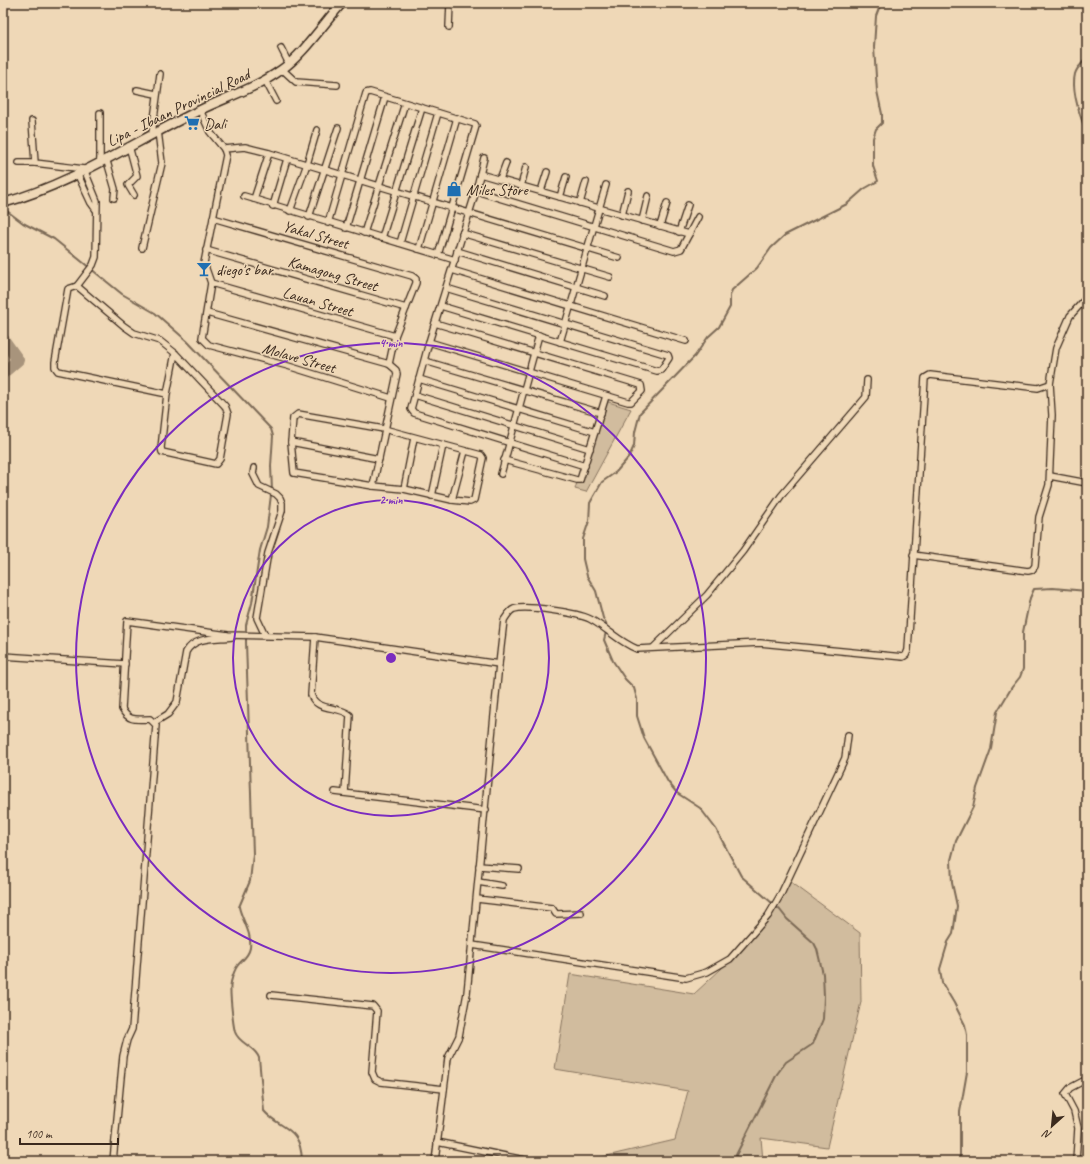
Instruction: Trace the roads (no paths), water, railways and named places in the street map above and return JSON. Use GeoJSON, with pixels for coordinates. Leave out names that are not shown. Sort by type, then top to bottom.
{"type":"FeatureCollection","features":[{"type":"Feature","properties":{"kind":"main road","name":"Lipa - Ibaan Provincial Road"},"geometry":{"type":"LineString","coordinates":[[5,202],[39,191],[200,110],[265,80],[286,67],[342,3]]}},
{"type":"Feature","properties":{"kind":"street"},"geometry":{"type":"LineString","coordinates":[[449,27],[450,3]]}},
{"type":"Feature","properties":{"kind":"street"},"geometry":{"type":"LineString","coordinates":[[281,48],[286,67],[296,82],[337,85]]}},
{"type":"Feature","properties":{"kind":"street"},"geometry":{"type":"LineString","coordinates":[[142,248],[162,162],[155,133],[156,94],[160,74]]}},
{"type":"Feature","properties":{"kind":"street"},"geometry":{"type":"LineString","coordinates":[[265,80],[276,101]]}},
{"type":"Feature","properties":{"kind":"street"},"geometry":{"type":"LineString","coordinates":[[137,90],[156,94]]}},
{"type":"Feature","properties":{"kind":"street"},"geometry":{"type":"LineString","coordinates":[[328,223],[366,93],[370,92],[457,118],[475,124],[476,126],[438,254]]}},
{"type":"Feature","properties":{"kind":"street"},"geometry":{"type":"LineString","coordinates":[[346,228],[385,97]]}},
{"type":"Feature","properties":{"kind":"street"},"geometry":{"type":"LineString","coordinates":[[364,233],[405,103]]}},
{"type":"Feature","properties":{"kind":"street"},"geometry":{"type":"LineString","coordinates":[[382,238],[422,108]]}},
{"type":"Feature","properties":{"kind":"street"},"geometry":{"type":"LineString","coordinates":[[200,110],[210,132],[224,149],[226,162],[204,263],[211,283],[207,313],[389,364],[396,370],[397,374],[373,486]]}},
{"type":"Feature","properties":{"kind":"street"},"geometry":{"type":"LineString","coordinates":[[100,113],[103,160],[115,189],[114,198]]}},
{"type":"Feature","properties":{"kind":"street"},"geometry":{"type":"LineString","coordinates":[[400,243],[438,113]]}},
{"type":"Feature","properties":{"kind":"street"},"geometry":{"type":"LineString","coordinates":[[419,249],[457,118]]}},
{"type":"Feature","properties":{"kind":"street"},"geometry":{"type":"LineString","coordinates":[[32,121],[35,163]]}},
{"type":"Feature","properties":{"kind":"street"},"geometry":{"type":"LineString","coordinates":[[309,217],[338,128]]}},
{"type":"Feature","properties":{"kind":"street"},"geometry":{"type":"LineString","coordinates":[[290,212],[317,130]]}},
{"type":"Feature","properties":{"kind":"street"},"geometry":{"type":"LineString","coordinates":[[129,146],[137,176],[128,185],[134,195]]}},
{"type":"Feature","properties":{"kind":"street"},"geometry":{"type":"LineString","coordinates":[[224,149],[245,147],[269,153],[378,186],[451,206],[619,258]]}},
{"type":"Feature","properties":{"kind":"street"},"geometry":{"type":"LineString","coordinates":[[254,199],[269,153]]}},
{"type":"Feature","properties":{"kind":"street"},"geometry":{"type":"LineString","coordinates":[[484,158],[476,191],[429,342],[411,409],[414,413],[585,466]]}},
{"type":"Feature","properties":{"kind":"street"},"geometry":{"type":"LineString","coordinates":[[273,206],[287,159]]}},
{"type":"Feature","properties":{"kind":"street"},"geometry":{"type":"LineString","coordinates":[[19,163],[35,163],[81,171],[97,201],[96,257],[92,267],[77,286],[68,289],[55,367],[64,374],[167,394]]}},
{"type":"Feature","properties":{"kind":"street"},"geometry":{"type":"LineString","coordinates":[[500,179],[506,163]]}},
{"type":"Feature","properties":{"kind":"street"},"geometry":{"type":"LineString","coordinates":[[522,186],[526,167]]}},
{"type":"Feature","properties":{"kind":"street"},"geometry":{"type":"LineString","coordinates":[[541,191],[547,172]]}},
{"type":"Feature","properties":{"kind":"street"},"geometry":{"type":"LineString","coordinates":[[480,174],[689,234]]}},
{"type":"Feature","properties":{"kind":"street"},"geometry":{"type":"LineString","coordinates":[[560,197],[566,177]]}},
{"type":"Feature","properties":{"kind":"street"},"geometry":{"type":"LineString","coordinates":[[580,202],[586,182]]}},
{"type":"Feature","properties":{"kind":"street"},"geometry":{"type":"LineString","coordinates":[[560,342],[601,208],[606,186]]}},
{"type":"Feature","properties":{"kind":"street"},"geometry":{"type":"LineString","coordinates":[[476,191],[674,251],[681,249],[698,217]]}},
{"type":"Feature","properties":{"kind":"street"},"geometry":{"type":"LineString","coordinates":[[622,215],[628,191]]}},
{"type":"Feature","properties":{"kind":"street"},"geometry":{"type":"LineString","coordinates":[[244,196],[290,212],[455,260]]}},
{"type":"Feature","properties":{"kind":"street"},"geometry":{"type":"LineString","coordinates":[[642,221],[648,196]]}},
{"type":"Feature","properties":{"kind":"street"},"geometry":{"type":"LineString","coordinates":[[660,226],[667,203]]}},
{"type":"Feature","properties":{"kind":"street"},"geometry":{"type":"LineString","coordinates":[[679,232],[688,205]]}},
{"type":"Feature","properties":{"kind":"street","name":"Yakal Street"},"geometry":{"type":"LineString","coordinates":[[213,218],[412,276],[416,279],[416,283],[406,308]]}},
{"type":"Feature","properties":{"kind":"street"},"geometry":{"type":"LineString","coordinates":[[462,233],[610,277]]}},
{"type":"Feature","properties":{"kind":"street","name":"Kamagong Street"},"geometry":{"type":"LineString","coordinates":[[206,250],[406,308]]}},
{"type":"Feature","properties":{"kind":"street"},"geometry":{"type":"LineString","coordinates":[[457,251],[605,296]]}},
{"type":"Feature","properties":{"kind":"street"},"geometry":{"type":"LineString","coordinates":[[452,270],[686,340]]}},
{"type":"Feature","properties":{"kind":"street","name":"Lauan Street"},"geometry":{"type":"LineString","coordinates":[[211,283],[395,336]]}},
{"type":"Feature","properties":{"kind":"street"},"geometry":{"type":"LineString","coordinates":[[77,286],[134,333],[160,341],[175,353],[227,409],[220,459],[216,464],[162,452],[161,448],[167,394],[175,353]]}},
{"type":"Feature","properties":{"kind":"street"},"geometry":{"type":"LineString","coordinates":[[441,306],[657,371],[661,370],[669,358],[668,355],[446,288]]}},
{"type":"Feature","properties":{"kind":"street"},"geometry":{"type":"LineString","coordinates":[[913,555],[960,563],[1028,571],[1032,570],[1035,566],[1039,517],[1050,485],[1052,415],[1050,384],[1058,342],[1070,316],[1087,297]]}},
{"type":"Feature","properties":{"kind":"street"},"geometry":{"type":"LineString","coordinates":[[389,364],[395,336],[406,308]]}},
{"type":"Feature","properties":{"kind":"street","name":"Molave Street"},"geometry":{"type":"LineString","coordinates":[[207,313],[202,338],[209,345],[288,366],[391,398]]}},
{"type":"Feature","properties":{"kind":"street"},"geometry":{"type":"LineString","coordinates":[[429,342],[630,402],[642,391],[643,388],[641,385],[435,324]]}},
{"type":"Feature","properties":{"kind":"street"},"geometry":{"type":"LineString","coordinates":[[501,474],[539,335]]}},
{"type":"Feature","properties":{"kind":"street"},"geometry":{"type":"LineString","coordinates":[[425,361],[601,413]]}},
{"type":"Feature","properties":{"kind":"street"},"geometry":{"type":"LineString","coordinates":[[435,1161],[448,1058],[459,1036],[467,993],[504,620],[513,610],[523,608],[580,614],[596,623],[618,639],[638,648],[760,643],[902,657],[906,655],[908,650],[925,378],[930,375],[1038,388],[1050,384]]}},
{"type":"Feature","properties":{"kind":"street"},"geometry":{"type":"LineString","coordinates":[[419,379],[595,432]]}},
{"type":"Feature","properties":{"kind":"street"},"geometry":{"type":"LineString","coordinates":[[654,647],[707,595],[743,551],[781,496],[866,397],[867,380]]}},
{"type":"Feature","properties":{"kind":"street"},"geometry":{"type":"LineString","coordinates":[[415,395],[590,449]]}},
{"type":"Feature","properties":{"kind":"street"},"geometry":{"type":"LineString","coordinates":[[504,460],[580,480],[606,396]]}},
{"type":"Feature","properties":{"kind":"street"},"geometry":{"type":"LineString","coordinates":[[298,414],[384,430],[481,455],[483,458],[474,500],[470,502],[452,500],[404,489],[373,486],[294,472],[291,442],[293,418],[298,414]]}},
{"type":"Feature","properties":{"kind":"street"},"geometry":{"type":"LineString","coordinates":[[404,489],[414,438]]}},
{"type":"Feature","properties":{"kind":"street"},"geometry":{"type":"LineString","coordinates":[[291,442],[379,459]]}},
{"type":"Feature","properties":{"kind":"street"},"geometry":{"type":"LineString","coordinates":[[432,496],[443,445]]}},
{"type":"Feature","properties":{"kind":"street"},"geometry":{"type":"LineString","coordinates":[[452,500],[465,451]]}},
{"type":"Feature","properties":{"kind":"street"},"geometry":{"type":"LineString","coordinates":[[254,468],[253,474],[260,486],[276,494],[282,503],[282,511],[268,553],[257,618],[265,635]]}},
{"type":"Feature","properties":{"kind":"street"},"geometry":{"type":"LineString","coordinates":[[1050,476],[1087,483]]}},
{"type":"Feature","properties":{"kind":"street"},"geometry":{"type":"LineString","coordinates":[[155,722],[150,719],[132,720],[126,717],[122,710],[127,621],[252,636]]}},
{"type":"Feature","properties":{"kind":"street"},"geometry":{"type":"LineString","coordinates":[[155,722],[168,714],[177,702],[186,652],[193,642],[199,640],[265,635],[315,637],[499,664]]}},
{"type":"Feature","properties":{"kind":"street"},"geometry":{"type":"LineString","coordinates":[[315,637],[310,695],[313,701],[318,705],[345,711],[350,715],[351,720],[345,793]]}},
{"type":"Feature","properties":{"kind":"street"},"geometry":{"type":"LineString","coordinates":[[3,656],[125,664]]}},
{"type":"Feature","properties":{"kind":"street"},"geometry":{"type":"LineString","coordinates":[[113,1161],[123,1056],[127,1040],[132,1029],[156,725],[155,722]]}},
{"type":"Feature","properties":{"kind":"street"},"geometry":{"type":"LineString","coordinates":[[472,945],[686,978],[707,972],[730,959],[768,916],[781,894],[845,758],[848,736]]}},
{"type":"Feature","properties":{"kind":"street"},"geometry":{"type":"LineString","coordinates":[[335,792],[486,810]]}},
{"type":"Feature","properties":{"kind":"street"},"geometry":{"type":"LineString","coordinates":[[479,866],[519,869]]}},
{"type":"Feature","properties":{"kind":"street"},"geometry":{"type":"LineString","coordinates":[[478,882],[502,886]]}},
{"type":"Feature","properties":{"kind":"street"},"geometry":{"type":"LineString","coordinates":[[477,899],[552,908],[556,914],[581,913]]}},
{"type":"Feature","properties":{"kind":"street"},"geometry":{"type":"LineString","coordinates":[[271,995],[373,1006],[377,1011],[372,1072],[375,1079],[381,1082],[444,1089]]}},
{"type":"Feature","properties":{"kind":"street"},"geometry":{"type":"LineString","coordinates":[[1076,1161],[1078,1128],[1074,1110],[1065,1094],[1070,1088],[1087,1079]]}},
{"type":"Feature","properties":{"kind":"street"},"geometry":{"type":"LineString","coordinates":[[437,1142],[502,1158],[528,1161]]}},
{"type":"Feature","properties":{"kind":"waterway"},"geometry":{"type":"LineString","coordinates":[[737,1161],[736,1155],[777,1074],[786,1062],[813,1044],[823,1019],[823,974],[817,949],[814,943],[787,919],[780,910],[741,876],[716,829],[700,808],[677,793],[668,782],[644,738],[637,716],[637,699],[634,688],[625,679],[613,661],[604,640],[607,628],[606,623],[603,618],[596,591],[587,576],[583,559],[583,539],[589,521],[590,503],[602,482],[616,472],[629,457],[634,446],[635,432],[640,413],[695,356],[708,337],[719,327],[730,307],[730,296],[732,290],[757,268],[771,248],[785,235],[847,204],[864,189],[878,181],[873,166],[873,138],[876,129],[882,123],[882,114],[877,91],[874,47],[876,16],[881,3]]}},
{"type":"Feature","properties":{"kind":"waterway"},"geometry":{"type":"LineString","coordinates":[[1087,55],[1076,71],[1074,81],[1075,96],[1087,134]]}},
{"type":"Feature","properties":{"kind":"waterway"},"geometry":{"type":"LineString","coordinates":[[3,208],[23,223],[54,239],[122,294],[155,313],[187,341],[271,429],[273,436],[271,466],[272,491]]}},
{"type":"Feature","properties":{"kind":"waterway"},"geometry":{"type":"LineString","coordinates":[[3,339],[18,360],[3,373]]}},
{"type":"Feature","properties":{"kind":"waterway"},"geometry":{"type":"LineString","coordinates":[[271,495],[267,527],[260,550],[252,603],[246,625],[253,854],[250,881],[239,907],[250,937],[250,948],[247,956],[238,965],[235,971],[231,982],[230,992],[235,1032],[237,1036],[254,1051],[259,1058],[264,1111],[294,1134],[301,1149],[302,1161]]}},
{"type":"Feature","properties":{"kind":"waterway"},"geometry":{"type":"LineString","coordinates":[[960,1161],[960,1112],[967,1072],[967,1035],[965,1025],[942,983],[940,969],[948,942],[953,934],[957,906],[952,883],[951,860],[956,841],[973,807],[977,788],[991,749],[997,712],[1020,677],[1023,669],[1023,632],[1030,598],[1034,589],[1053,588],[1087,591]]}},
{"type":"Feature","properties":{"kind":"place","name":"Dali"},"geometry":{"type":"Point","coordinates":[192,123]}},
{"type":"Feature","properties":{"kind":"place","name":"Miles Store"},"geometry":{"type":"Point","coordinates":[454,189]}},
{"type":"Feature","properties":{"kind":"place","name":"diego's bar"},"geometry":{"type":"Point","coordinates":[204,269]}}]}
